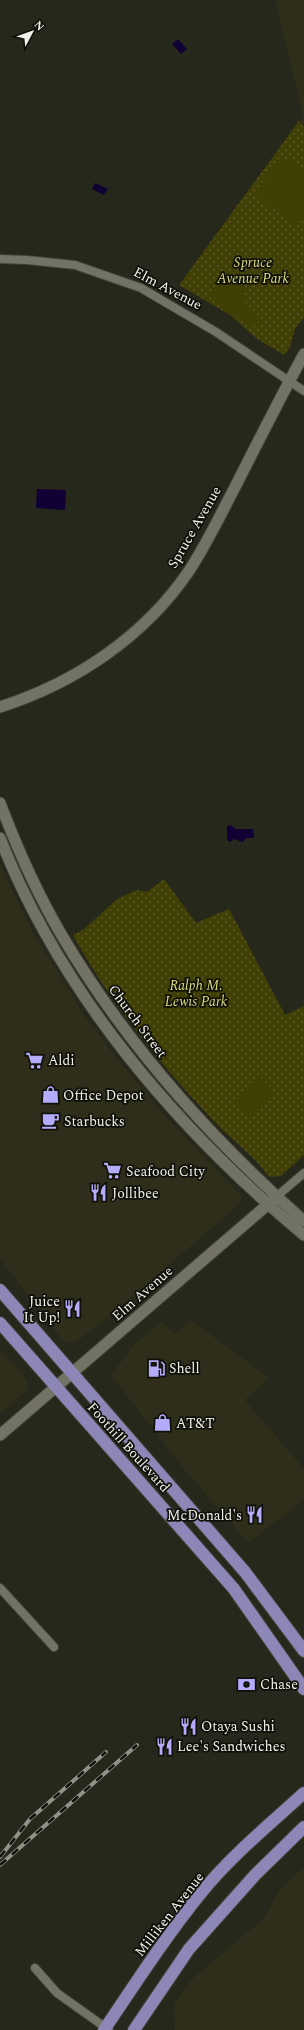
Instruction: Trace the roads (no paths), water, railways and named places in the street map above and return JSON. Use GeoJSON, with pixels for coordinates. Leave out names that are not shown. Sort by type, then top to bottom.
{"type":"FeatureCollection","features":[{"type":"Feature","properties":{"kind":"main road","name":"Spruce Avenue"},"geometry":{"type":"LineString","coordinates":[[0,707],[27,698],[62,682],[89,666],[130,635],[157,609],[193,564],[219,518],[304,354]]}},
{"type":"Feature","properties":{"kind":"main road","name":"Church Street"},"geometry":{"type":"LineString","coordinates":[[0,803],[15,843],[60,933],[110,1011],[147,1058],[272,1201],[304,1235]]}},
{"type":"Feature","properties":{"kind":"main road","name":"Church Street"},"geometry":{"type":"LineString","coordinates":[[0,838],[49,939],[96,1014],[129,1057],[168,1103],[211,1149],[272,1201],[304,1222]]}},
{"type":"Feature","properties":{"kind":"main road"},"geometry":{"type":"LineString","coordinates":[[49,939],[60,933]]}},
{"type":"Feature","properties":{"kind":"main road","name":"Elm Avenue"},"geometry":{"type":"LineString","coordinates":[[0,1435],[272,1201]]}},
{"type":"Feature","properties":{"kind":"main road","name":"Foothill Boulevard"},"geometry":{"type":"LineString","coordinates":[[0,1290],[249,1576],[304,1651]]}},
{"type":"Feature","properties":{"kind":"main road","name":"Foothill Boulevard"},"geometry":{"type":"LineString","coordinates":[[0,1323],[190,1536],[234,1589],[304,1689]]}},
{"type":"Feature","properties":{"kind":"main road","name":"Milliken Avenue"},"geometry":{"type":"LineString","coordinates":[[106,2029],[161,1946],[202,1892],[260,1833],[304,1793]]}},
{"type":"Feature","properties":{"kind":"main road"},"geometry":{"type":"LineString","coordinates":[[134,2030],[189,1949],[255,1875],[304,1827]]}},
{"type":"Feature","properties":{"kind":"street","name":"Elm Avenue"},"geometry":{"type":"LineString","coordinates":[[0,259],[75,265],[141,288],[216,332],[304,391]]}},
{"type":"Feature","properties":{"kind":"street","name":"Elm Avenue"},"geometry":{"type":"LineString","coordinates":[[272,1201],[304,1173]]}},
{"type":"Feature","properties":{"kind":"street"},"geometry":{"type":"LineString","coordinates":[[0,1588],[54,1647]]}},
{"type":"Feature","properties":{"kind":"street"},"geometry":{"type":"LineString","coordinates":[[35,1968],[57,1993],[106,2029]]}},
{"type":"Feature","properties":{"kind":"railway"},"geometry":{"type":"LineString","coordinates":[[0,1865],[137,1745]]}},
{"type":"Feature","properties":{"kind":"railway"},"geometry":{"type":"LineString","coordinates":[[0,1857],[30,1819],[106,1752]]}},
{"type":"Feature","properties":{"kind":"place","name":"Aldi"},"geometry":{"type":"Point","coordinates":[35,1060]}},
{"type":"Feature","properties":{"kind":"place","name":"Office Depot"},"geometry":{"type":"Point","coordinates":[50,1095]}},
{"type":"Feature","properties":{"kind":"place","name":"Starbucks"},"geometry":{"type":"Point","coordinates":[51,1121]}},
{"type":"Feature","properties":{"kind":"place","name":"Seafood City"},"geometry":{"type":"Point","coordinates":[113,1171]}},
{"type":"Feature","properties":{"kind":"place","name":"Jollibee"},"geometry":{"type":"Point","coordinates":[99,1193]}},
{"type":"Feature","properties":{"kind":"place","name":"Juice It Up!"},"geometry":{"type":"Point","coordinates":[73,1309]}},
{"type":"Feature","properties":{"kind":"place","name":"Shell"},"geometry":{"type":"Point","coordinates":[156,1368]}},
{"type":"Feature","properties":{"kind":"place","name":"AT&T"},"geometry":{"type":"Point","coordinates":[163,1423]}},
{"type":"Feature","properties":{"kind":"place","name":"McDonald's"},"geometry":{"type":"Point","coordinates":[255,1515]}},
{"type":"Feature","properties":{"kind":"place","name":"Chase"},"geometry":{"type":"Point","coordinates":[247,1684]}},
{"type":"Feature","properties":{"kind":"place","name":"Otaya Sushi"},"geometry":{"type":"Point","coordinates":[188,1726]}},
{"type":"Feature","properties":{"kind":"place","name":"Lee's Sandwiches"},"geometry":{"type":"Point","coordinates":[164,1746]}},
{"type":"Feature","properties":{"kind":"park label","name":"Spruce Avenue Park"},"geometry":{"type":"Point","coordinates":[253,270]}},
{"type":"Feature","properties":{"kind":"park label","name":"Ralph M. Lewis Park"},"geometry":{"type":"Point","coordinates":[196,994]}}]}
